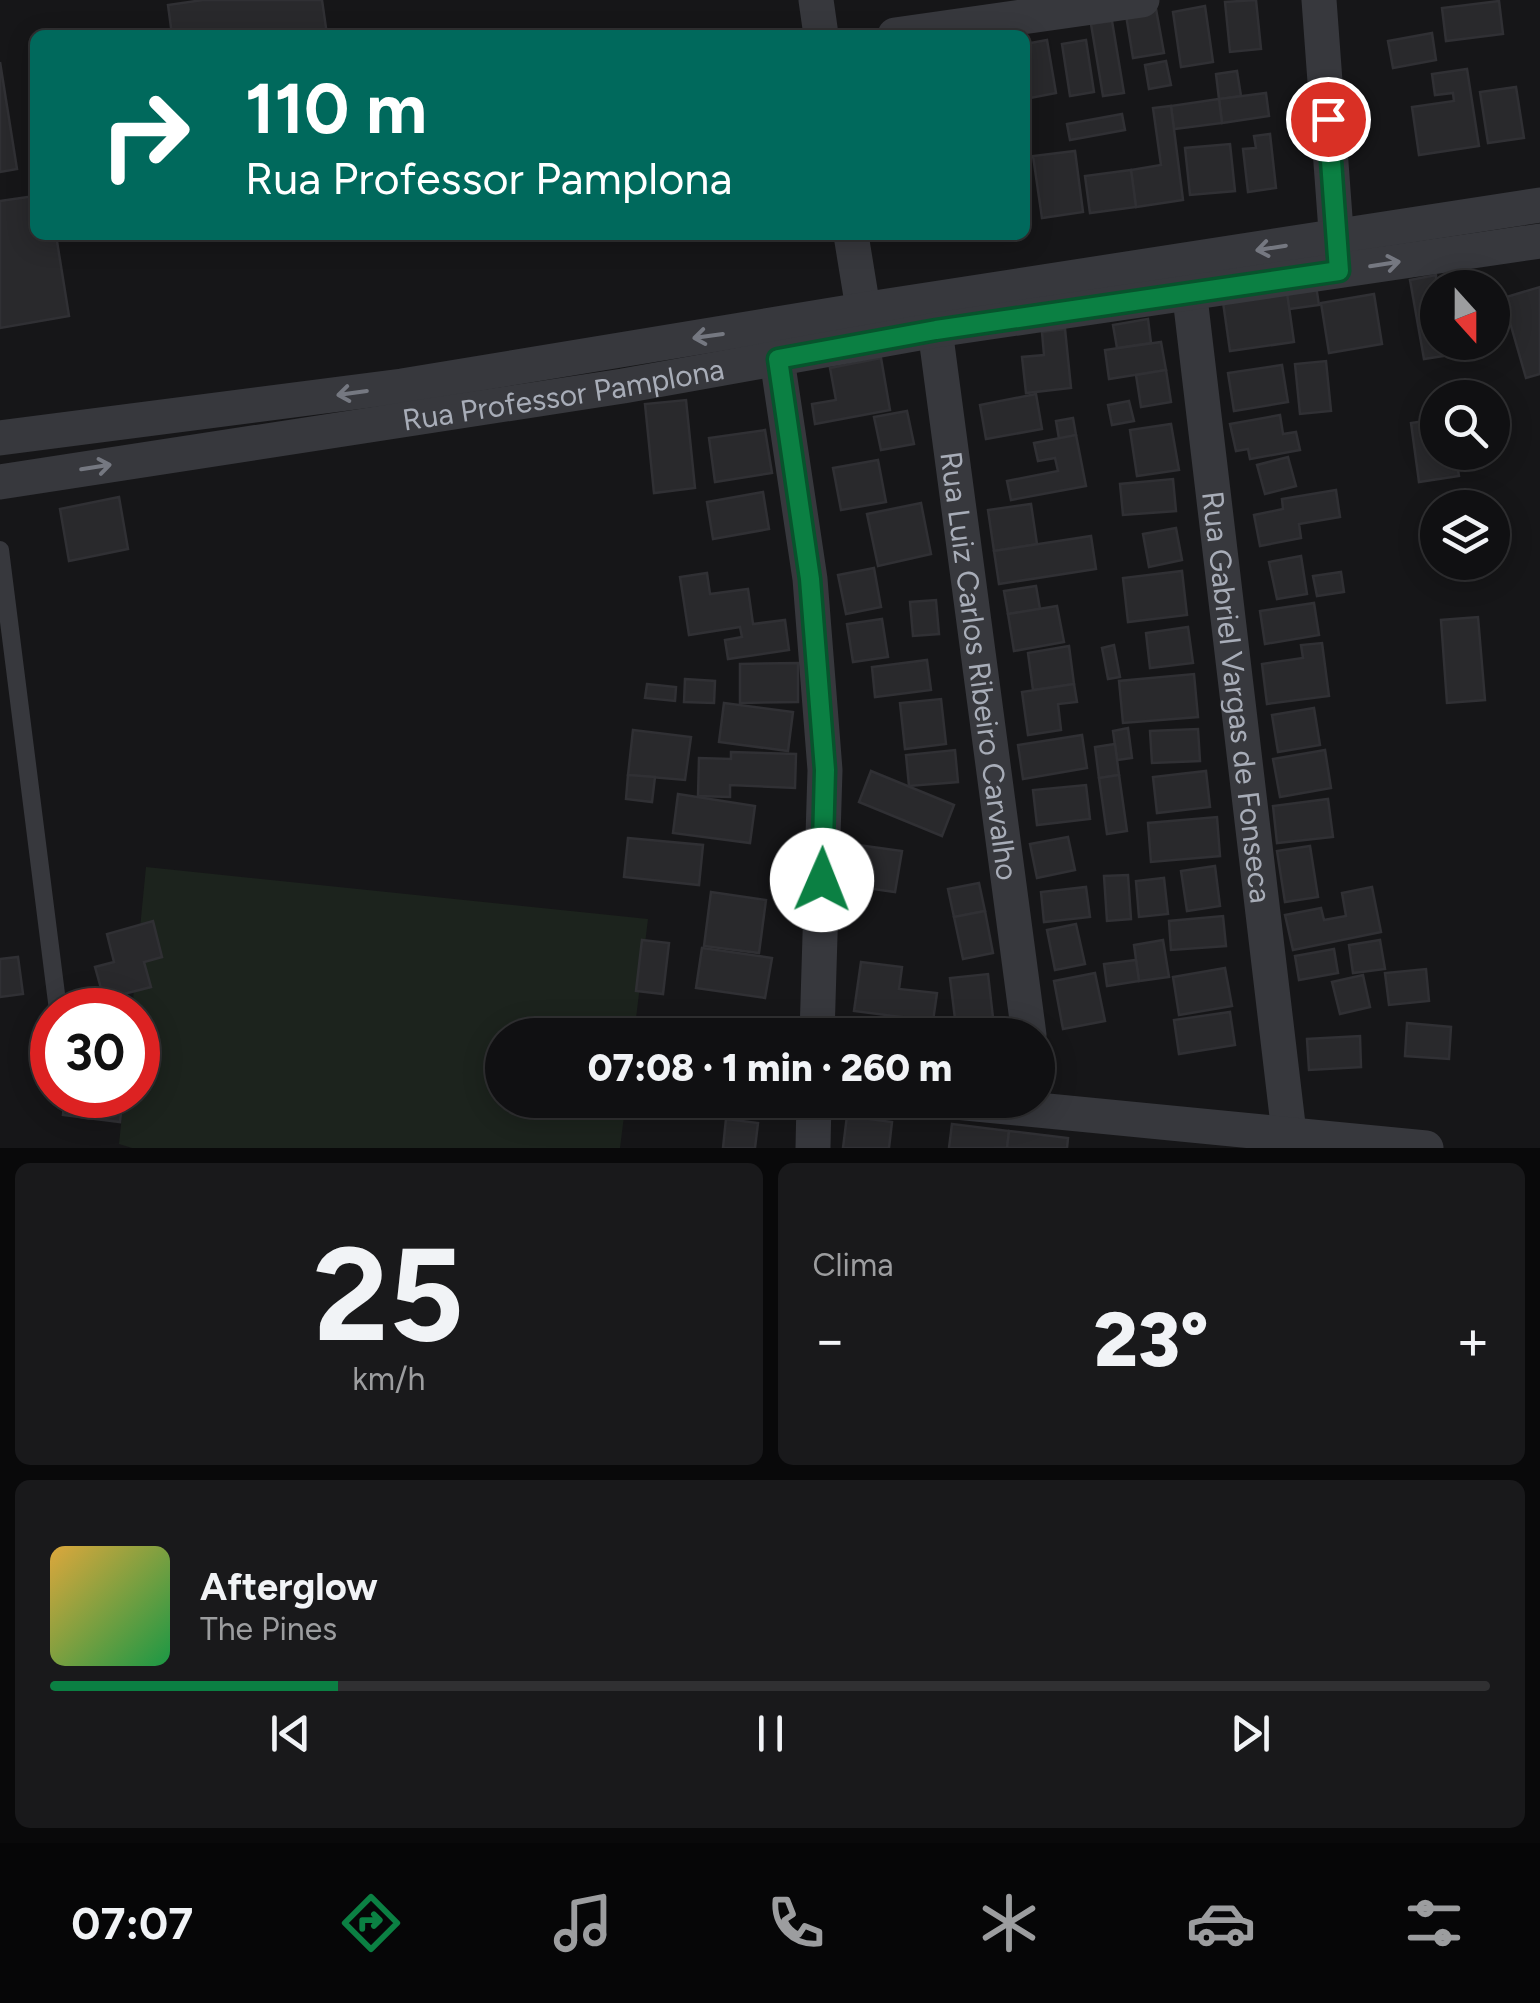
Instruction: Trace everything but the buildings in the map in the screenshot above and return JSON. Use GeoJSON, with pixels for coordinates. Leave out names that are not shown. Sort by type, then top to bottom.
{"type":"FeatureCollection","features":[{"type":"Feature","properties":{"kind":"street"},"geometry":{"type":"LineString","coordinates":[[816,0],[820,30]]}},
{"type":"Feature","properties":{"kind":"street"},"geometry":{"type":"LineString","coordinates":[[931,30],[1142,0]]}},
{"type":"Feature","properties":{"kind":"street"},"geometry":{"type":"LineString","coordinates":[[1320,0],[1338,255]]}},
{"type":"Feature","properties":{"kind":"street","name":"Rua Professor Pamplona"},"geometry":{"type":"LineString","coordinates":[[1338,255],[1540,205]]}},
{"type":"Feature","properties":{"kind":"street"},"geometry":{"type":"LineString","coordinates":[[852,240],[865,326]]}},
{"type":"Feature","properties":{"kind":"street","name":"Rua Professor Pamplona"},"geometry":{"type":"LineString","coordinates":[[0,482],[404,403],[933,314],[1338,255],[1540,241]]}},
{"type":"Feature","properties":{"kind":"street","name":"Rua Gabriel Vargas de Fonseca"},"geometry":{"type":"LineString","coordinates":[[1188,277],[1289,1133]]}},
{"type":"Feature","properties":{"kind":"street","name":"Rua Luiz Carlos Ribeiro Carvalho"},"geometry":{"type":"LineString","coordinates":[[933,314],[1026,1018]]}},
{"type":"Feature","properties":{"kind":"street"},"geometry":{"type":"LineString","coordinates":[[774,343],[810,579],[825,770],[818,1018]]}},
{"type":"Feature","properties":{"kind":"street","name":"Rua Professor Pamplona"},"geometry":{"type":"LineString","coordinates":[[0,438],[404,403]]}},
{"type":"Feature","properties":{"kind":"street"},"geometry":{"type":"LineString","coordinates":[[1055,1113],[1091,1131],[1289,1133],[1426,1148]]}},
{"type":"Feature","properties":{"kind":"street"},"geometry":{"type":"LineString","coordinates":[[812,1148],[813,1118]]}},
{"type":"Feature","properties":{"kind":"lane"},"geometry":{"type":"LineString","coordinates":[[0,550],[55,988]]}},
{"type":"Feature","properties":{"kind":"shaded area"},"geometry":{"type":"Polygon","coordinates":[[[146,867],[648,919],[636,1018],[485,1018],[485,1118],[624,1118],[620,1148],[132,1148],[119,1144],[122,1118],[160,1118],[160,988],[134,988],[146,867]]]}},
{"type":"Feature","properties":{"kind":"route"},"geometry":{"type":"LineString","coordinates":[[822,880],[825,770],[810,579],[778,359],[936,330],[1339,271],[1328,119]]}}]}
